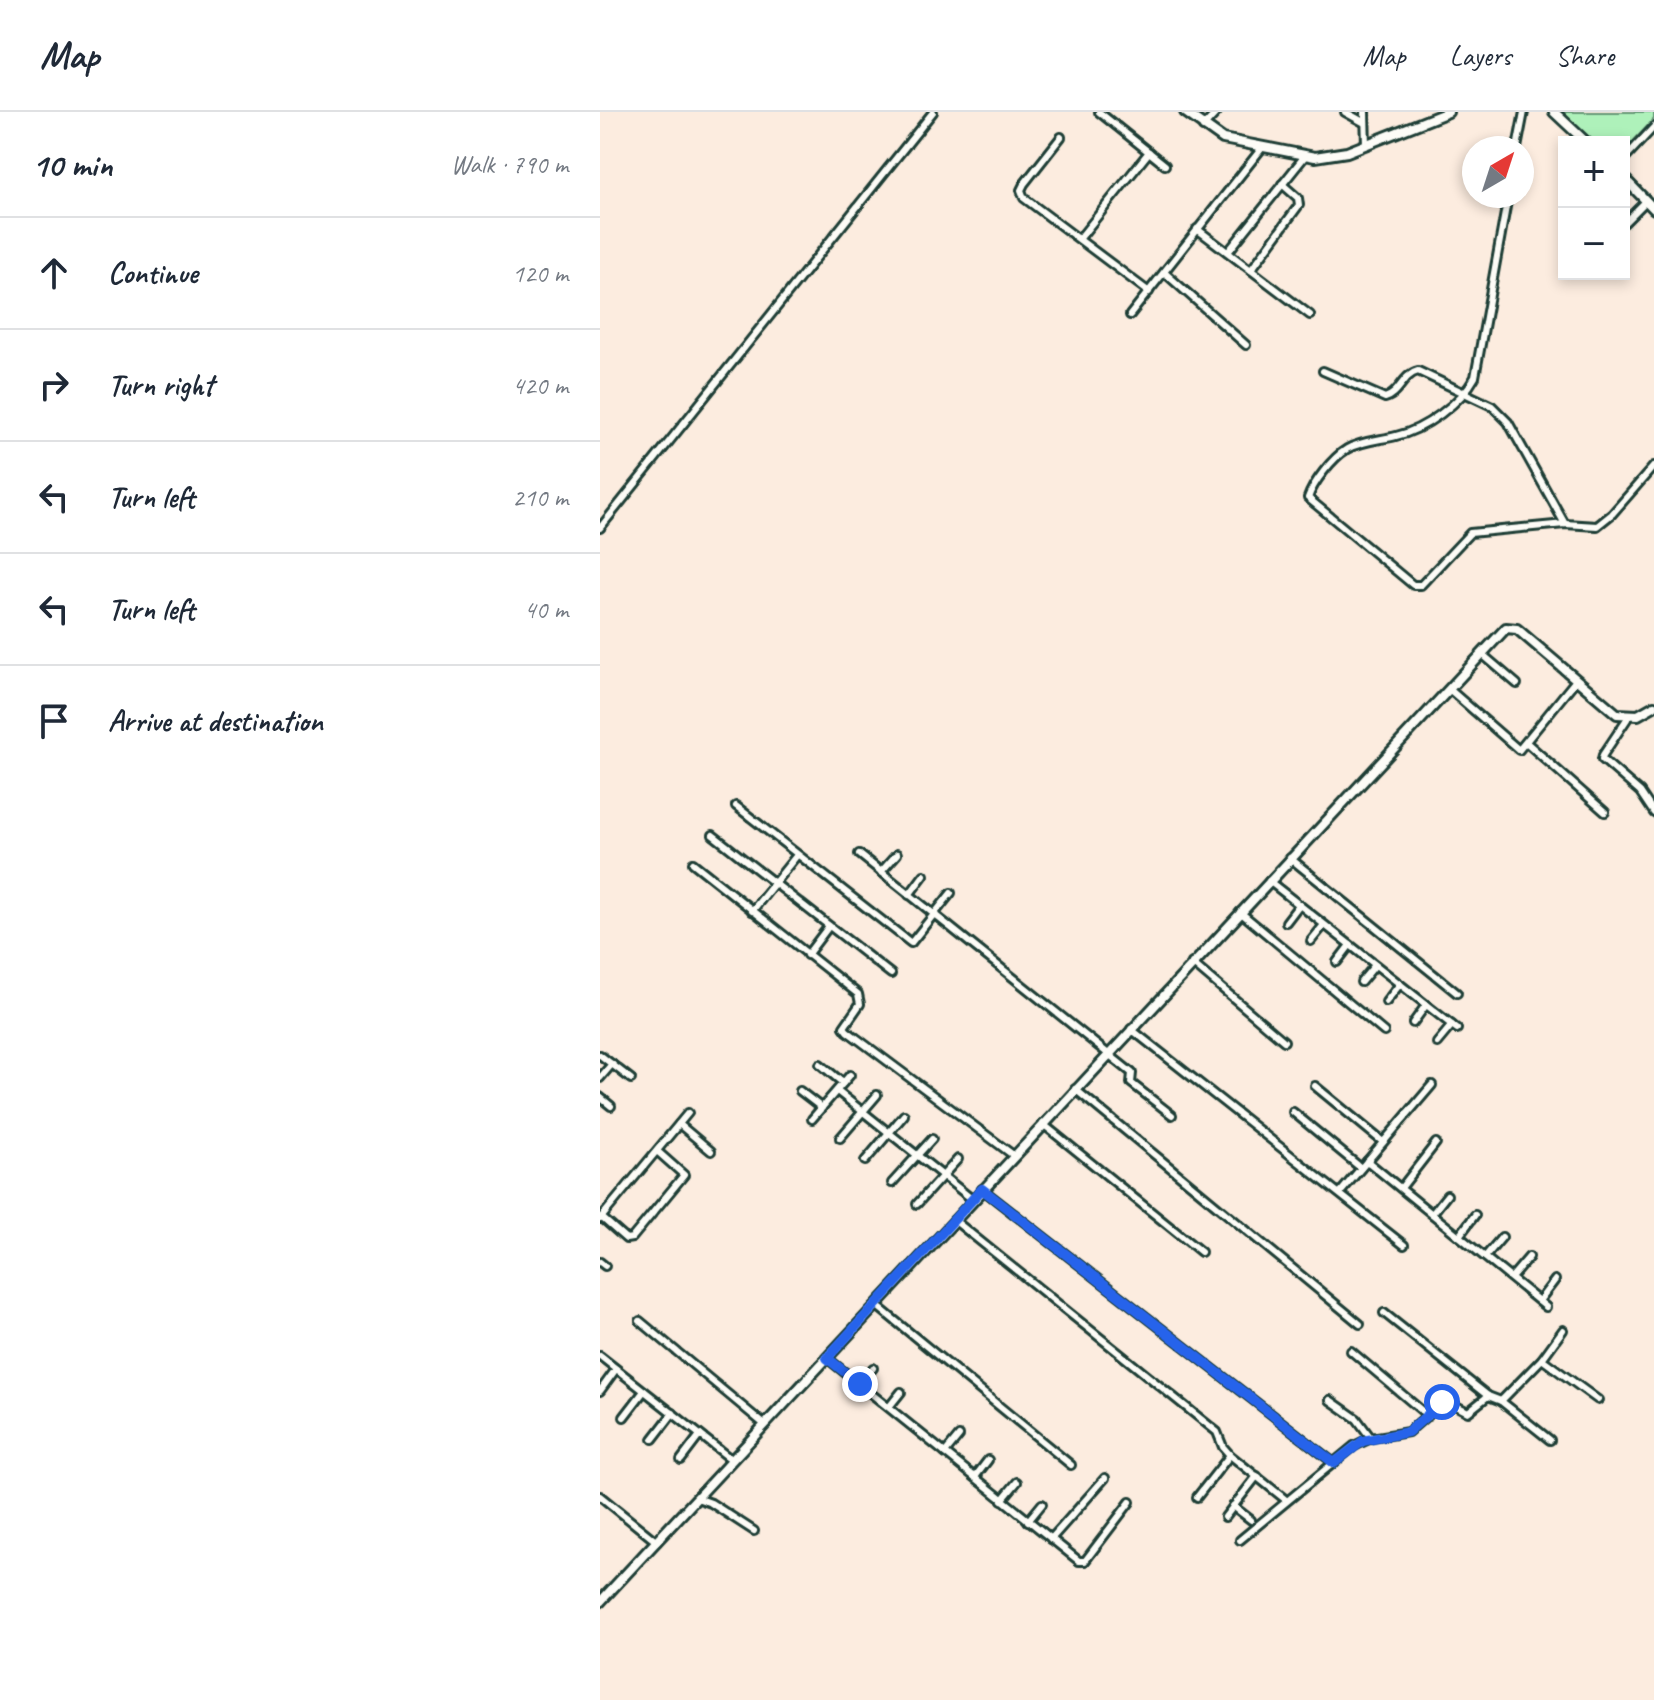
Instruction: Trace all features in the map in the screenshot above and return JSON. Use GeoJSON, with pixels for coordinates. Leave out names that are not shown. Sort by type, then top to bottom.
{"type":"FeatureCollection","features":[{"type":"Feature","properties":{"kind":"street"},"geometry":{"type":"LineString","coordinates":[[600,528],[933,112]]}},
{"type":"Feature","properties":{"kind":"street"},"geometry":{"type":"LineString","coordinates":[[1099,112],[1165,165]]}},
{"type":"Feature","properties":{"kind":"street"},"geometry":{"type":"LineString","coordinates":[[1185,112],[1223,139],[1305,156],[1329,156],[1366,145],[1448,112]]}},
{"type":"Feature","properties":{"kind":"street"},"geometry":{"type":"LineString","coordinates":[[1203,127],[1217,112]]}},
{"type":"Feature","properties":{"kind":"street"},"geometry":{"type":"LineString","coordinates":[[1345,112],[1365,123]]}},
{"type":"Feature","properties":{"kind":"street"},"geometry":{"type":"LineString","coordinates":[[1365,112],[1366,145]]}},
{"type":"Feature","properties":{"kind":"street"},"geometry":{"type":"LineString","coordinates":[[1519,136],[1524,112]]}},
{"type":"Feature","properties":{"kind":"street"},"geometry":{"type":"LineString","coordinates":[[1554,112],[1580,136]]}},
{"type":"Feature","properties":{"kind":"street"},"geometry":{"type":"LineString","coordinates":[[1630,153],[1654,127]]}},
{"type":"Feature","properties":{"kind":"street"},"geometry":{"type":"LineString","coordinates":[[1061,137],[1024,184],[1021,193],[1149,292]]}},
{"type":"Feature","properties":{"kind":"street"},"geometry":{"type":"LineString","coordinates":[[1130,315],[1262,148]]}},
{"type":"Feature","properties":{"kind":"street"},"geometry":{"type":"LineString","coordinates":[[1080,238],[1149,152]]}},
{"type":"Feature","properties":{"kind":"street"},"geometry":{"type":"LineString","coordinates":[[1228,252],[1305,156]]}},
{"type":"Feature","properties":{"kind":"street"},"geometry":{"type":"LineString","coordinates":[[1251,270],[1299,205],[1298,198],[1282,184]]}},
{"type":"Feature","properties":{"kind":"street"},"geometry":{"type":"LineString","coordinates":[[1630,184],[1654,209]]}},
{"type":"Feature","properties":{"kind":"street"},"geometry":{"type":"LineString","coordinates":[[1630,217],[1646,201]]}},
{"type":"Feature","properties":{"kind":"street"},"geometry":{"type":"LineString","coordinates":[[1506,208],[1475,377],[1465,392],[1417,429],[1345,450],[1308,498],[1417,585],[1421,585],[1470,533],[1565,524],[1597,526],[1654,466]]}},
{"type":"Feature","properties":{"kind":"street"},"geometry":{"type":"LineString","coordinates":[[1197,229],[1310,315]]}},
{"type":"Feature","properties":{"kind":"street"},"geometry":{"type":"LineString","coordinates":[[1165,273],[1246,345]]}},
{"type":"Feature","properties":{"kind":"street"},"geometry":{"type":"LineString","coordinates":[[1323,371],[1385,398],[1391,397],[1408,375],[1418,371],[1492,406],[1508,422],[1565,524]]}},
{"type":"Feature","properties":{"kind":"street"},"geometry":{"type":"LineString","coordinates":[[600,1602],[1506,628],[1512,627],[1617,714],[1638,715],[1654,706]]}},
{"type":"Feature","properties":{"kind":"street"},"geometry":{"type":"LineString","coordinates":[[1482,654],[1517,684]]}},
{"type":"Feature","properties":{"kind":"street"},"geometry":{"type":"LineString","coordinates":[[1449,689],[1519,750],[1576,680]]}},
{"type":"Feature","properties":{"kind":"street"},"geometry":{"type":"LineString","coordinates":[[1629,716],[1602,759],[1640,792],[1654,813]]}},
{"type":"Feature","properties":{"kind":"street"},"geometry":{"type":"LineString","coordinates":[[1527,743],[1605,812]]}},
{"type":"Feature","properties":{"kind":"street"},"geometry":{"type":"LineString","coordinates":[[736,806],[911,943],[951,893]]}},
{"type":"Feature","properties":{"kind":"street"},"geometry":{"type":"LineString","coordinates":[[713,835],[891,974]]}},
{"type":"Feature","properties":{"kind":"street"},"geometry":{"type":"LineString","coordinates":[[859,854],[1132,1073],[1131,1083],[1172,1115]]}},
{"type":"Feature","properties":{"kind":"street"},"geometry":{"type":"LineString","coordinates":[[881,872],[897,854]]}},
{"type":"Feature","properties":{"kind":"street"},"geometry":{"type":"LineString","coordinates":[[752,911],[797,855]]}},
{"type":"Feature","properties":{"kind":"street"},"geometry":{"type":"LineString","coordinates":[[1290,858],[1457,993]]}},
{"type":"Feature","properties":{"kind":"street"},"geometry":{"type":"LineString","coordinates":[[693,863],[861,999],[844,1027],[847,1031],[1013,1155]]}},
{"type":"Feature","properties":{"kind":"street"},"geometry":{"type":"LineString","coordinates":[[909,895],[924,875]]}},
{"type":"Feature","properties":{"kind":"street"},"geometry":{"type":"LineString","coordinates":[[1269,881],[1454,1027],[1437,1043]]}},
{"type":"Feature","properties":{"kind":"street"},"geometry":{"type":"LineString","coordinates":[[1286,922],[1299,905]]}},
{"type":"Feature","properties":{"kind":"street"},"geometry":{"type":"LineString","coordinates":[[1240,912],[1384,1032]]}},
{"type":"Feature","properties":{"kind":"street"},"geometry":{"type":"LineString","coordinates":[[1311,941],[1324,925]]}},
{"type":"Feature","properties":{"kind":"street"},"geometry":{"type":"LineString","coordinates":[[807,955],[829,926]]}},
{"type":"Feature","properties":{"kind":"street"},"geometry":{"type":"LineString","coordinates":[[1337,962],[1350,945]]}},
{"type":"Feature","properties":{"kind":"street"},"geometry":{"type":"LineString","coordinates":[[1192,963],[1284,1041]]}},
{"type":"Feature","properties":{"kind":"street"},"geometry":{"type":"LineString","coordinates":[[1361,982],[1375,965]]}},
{"type":"Feature","properties":{"kind":"street"},"geometry":{"type":"LineString","coordinates":[[1386,1002],[1400,984]]}},
{"type":"Feature","properties":{"kind":"street"},"geometry":{"type":"LineString","coordinates":[[1413,1023],[1426,1005]]}},
{"type":"Feature","properties":{"kind":"street"},"geometry":{"type":"LineString","coordinates":[[1131,1029],[1404,1245]]}},
{"type":"Feature","properties":{"kind":"street"},"geometry":{"type":"LineString","coordinates":[[600,1055],[631,1079]]}},
{"type":"Feature","properties":{"kind":"street"},"geometry":{"type":"LineString","coordinates":[[600,1078],[612,1064]]}},
{"type":"Feature","properties":{"kind":"street"},"geometry":{"type":"LineString","coordinates":[[820,1064],[843,1083]]}},
{"type":"Feature","properties":{"kind":"street"},"geometry":{"type":"LineString","coordinates":[[812,1119],[850,1075]]}},
{"type":"Feature","properties":{"kind":"street"},"geometry":{"type":"LineString","coordinates":[[1340,1193],[1432,1085]]}},
{"type":"Feature","properties":{"kind":"street"},"geometry":{"type":"LineString","coordinates":[[1315,1086],[1383,1142]]}},
{"type":"Feature","properties":{"kind":"street"},"geometry":{"type":"LineString","coordinates":[[1075,1089],[1360,1324]]}},
{"type":"Feature","properties":{"kind":"street"},"geometry":{"type":"LineString","coordinates":[[800,1091],[822,1108]]}},
{"type":"Feature","properties":{"kind":"street"},"geometry":{"type":"LineString","coordinates":[[837,1091],[973,1200]]}},
{"type":"Feature","properties":{"kind":"street"},"geometry":{"type":"LineString","coordinates":[[840,1138],[877,1095]]}},
{"type":"Feature","properties":{"kind":"street"},"geometry":{"type":"LineString","coordinates":[[600,1097],[611,1106]]}},
{"type":"Feature","properties":{"kind":"street"},"geometry":{"type":"LineString","coordinates":[[1293,1112],[1361,1168]]}},
{"type":"Feature","properties":{"kind":"street"},"geometry":{"type":"LineString","coordinates":[[657,1151],[684,1175],[632,1238],[626,1239],[600,1218],[688,1113]]}},
{"type":"Feature","properties":{"kind":"street"},"geometry":{"type":"LineString","coordinates":[[865,1161],[904,1115]]}},
{"type":"Feature","properties":{"kind":"street"},"geometry":{"type":"LineString","coordinates":[[679,1124],[711,1151]]}},
{"type":"Feature","properties":{"kind":"street"},"geometry":{"type":"LineString","coordinates":[[1043,1124],[1201,1252]]}},
{"type":"Feature","properties":{"kind":"street"},"geometry":{"type":"LineString","coordinates":[[892,1183],[932,1139]]}},
{"type":"Feature","properties":{"kind":"street"},"geometry":{"type":"LineString","coordinates":[[1401,1188],[1436,1143]]}},
{"type":"Feature","properties":{"kind":"street"},"geometry":{"type":"LineString","coordinates":[[917,1204],[958,1159]]}},
{"type":"Feature","properties":{"kind":"street"},"geometry":{"type":"LineString","coordinates":[[1367,1161],[1546,1307]]}},
{"type":"Feature","properties":{"kind":"street"},"geometry":{"type":"LineString","coordinates":[[982,1189],[1334,1463]]}},
{"type":"Feature","properties":{"kind":"street"},"geometry":{"type":"LineString","coordinates":[[1432,1214],[1447,1195]]}},
{"type":"Feature","properties":{"kind":"street"},"geometry":{"type":"LineString","coordinates":[[1459,1236],[1475,1215]]}},
{"type":"Feature","properties":{"kind":"street"},"geometry":{"type":"LineString","coordinates":[[954,1220],[1217,1432],[1230,1455],[1286,1500]]}},
{"type":"Feature","properties":{"kind":"street"},"geometry":{"type":"LineString","coordinates":[[1485,1257],[1502,1237]]}},
{"type":"Feature","properties":{"kind":"street"},"geometry":{"type":"LineString","coordinates":[[1511,1278],[1529,1257]]}},
{"type":"Feature","properties":{"kind":"street"},"geometry":{"type":"LineString","coordinates":[[1539,1301],[1555,1280]]}},
{"type":"Feature","properties":{"kind":"street"},"geometry":{"type":"LineString","coordinates":[[876,1305],[1071,1465]]}},
{"type":"Feature","properties":{"kind":"street"},"geometry":{"type":"LineString","coordinates":[[1384,1313],[1488,1396],[1501,1401],[1550,1440]]}},
{"type":"Feature","properties":{"kind":"street"},"geometry":{"type":"LineString","coordinates":[[640,1321],[765,1425]]}},
{"type":"Feature","properties":{"kind":"street"},"geometry":{"type":"LineString","coordinates":[[1501,1401],[1542,1359],[1563,1330]]}},
{"type":"Feature","properties":{"kind":"street"},"geometry":{"type":"LineString","coordinates":[[1351,1351],[1428,1416]]}},
{"type":"Feature","properties":{"kind":"street"},"geometry":{"type":"LineString","coordinates":[[600,1356],[732,1460]]}},
{"type":"Feature","properties":{"kind":"street"},"geometry":{"type":"LineString","coordinates":[[827,1358],[1079,1561],[1084,1562],[1130,1502]]}},
{"type":"Feature","properties":{"kind":"street"},"geometry":{"type":"LineString","coordinates":[[1542,1359],[1598,1400]]}},
{"type":"Feature","properties":{"kind":"street"},"geometry":{"type":"LineString","coordinates":[[860,1384],[873,1368]]}},
{"type":"Feature","properties":{"kind":"street"},"geometry":{"type":"LineString","coordinates":[[600,1391],[616,1369]]}},
{"type":"Feature","properties":{"kind":"street"},"geometry":{"type":"LineString","coordinates":[[624,1417],[644,1391]]}},
{"type":"Feature","properties":{"kind":"street"},"geometry":{"type":"LineString","coordinates":[[889,1407],[901,1392]]}},
{"type":"Feature","properties":{"kind":"street"},"geometry":{"type":"LineString","coordinates":[[1240,1540],[1354,1446],[1371,1438],[1408,1432],[1445,1400],[1468,1412],[1488,1396]]}},
{"type":"Feature","properties":{"kind":"street"},"geometry":{"type":"LineString","coordinates":[[1330,1400],[1357,1419],[1371,1438]]}},
{"type":"Feature","properties":{"kind":"street"},"geometry":{"type":"LineString","coordinates":[[653,1439],[673,1413]]}},
{"type":"Feature","properties":{"kind":"street"},"geometry":{"type":"LineString","coordinates":[[681,1460],[700,1435]]}},
{"type":"Feature","properties":{"kind":"street"},"geometry":{"type":"LineString","coordinates":[[945,1453],[959,1436]]}},
{"type":"Feature","properties":{"kind":"street"},"geometry":{"type":"LineString","coordinates":[[1197,1497],[1230,1455]]}},
{"type":"Feature","properties":{"kind":"street"},"geometry":{"type":"LineString","coordinates":[[975,1477],[988,1460]]}},
{"type":"Feature","properties":{"kind":"street"},"geometry":{"type":"LineString","coordinates":[[1225,1517],[1257,1476]]}},
{"type":"Feature","properties":{"kind":"street"},"geometry":{"type":"LineString","coordinates":[[1051,1539],[1105,1478]]}},
{"type":"Feature","properties":{"kind":"street"},"geometry":{"type":"LineString","coordinates":[[1002,1500],[1017,1482]]}},
{"type":"Feature","properties":{"kind":"street"},"geometry":{"type":"LineString","coordinates":[[600,1496],[657,1542]]}},
{"type":"Feature","properties":{"kind":"street"},"geometry":{"type":"LineString","coordinates":[[697,1498],[711,1503],[754,1531]]}},
{"type":"Feature","properties":{"kind":"street"},"geometry":{"type":"LineString","coordinates":[[1028,1521],[1042,1504]]}},
{"type":"Feature","properties":{"kind":"street"},"geometry":{"type":"LineString","coordinates":[[1233,1506],[1251,1520]]}},
{"type":"Feature","properties":{"kind":"green space"},"geometry":{"type":"Polygon","coordinates":[[[1559,112],[1654,112],[1654,119],[1630,145],[1630,136],[1585,136],[1559,112]]]}},
{"type":"Feature","properties":{"kind":"route"},"geometry":{"type":"LineString","coordinates":[[860,1384],[827,1358],[982,1189],[1334,1463],[1363,1441],[1408,1432],[1442,1402]]}}]}
